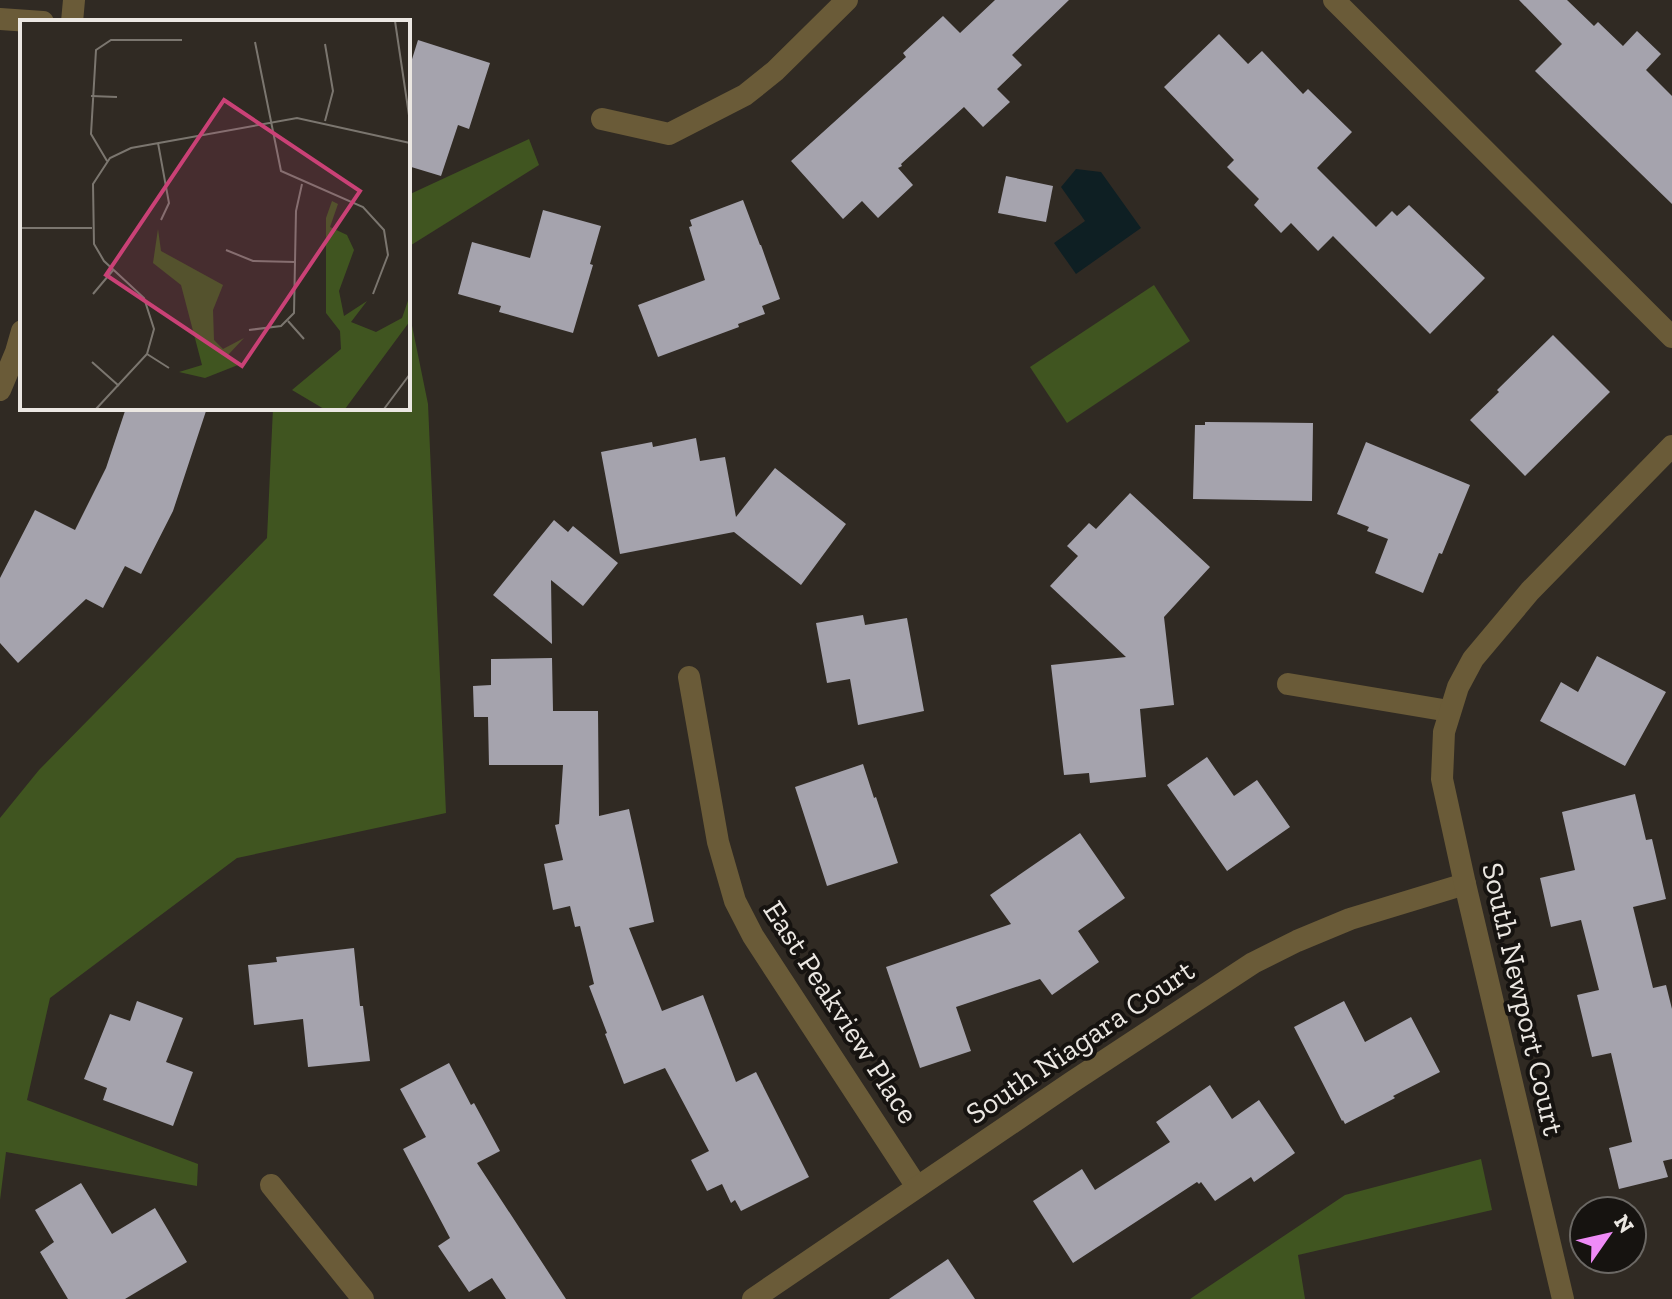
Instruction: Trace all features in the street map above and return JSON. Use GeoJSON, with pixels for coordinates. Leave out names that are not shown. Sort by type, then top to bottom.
{"type":"FeatureCollection","features":[{"type":"Feature","properties":{"kind":"street"},"geometry":{"type":"LineString","coordinates":[[72,20],[74,0]]}},
{"type":"Feature","properties":{"kind":"street"},"geometry":{"type":"LineString","coordinates":[[602,119],[669,134],[745,95],[775,71],[847,0]]}},
{"type":"Feature","properties":{"kind":"street"},"geometry":{"type":"LineString","coordinates":[[1334,0],[1672,337]]}},
{"type":"Feature","properties":{"kind":"street"},"geometry":{"type":"LineString","coordinates":[[0,19],[20,20]]}},
{"type":"Feature","properties":{"kind":"street"},"geometry":{"type":"LineString","coordinates":[[0,390],[20,338]]}},
{"type":"Feature","properties":{"kind":"street","name":"South Newport Court"},"geometry":{"type":"LineString","coordinates":[[1563,1299],[1442,779],[1444,732],[1458,687],[1473,659],[1530,591],[1672,446]]}},
{"type":"Feature","properties":{"kind":"street","name":"East Peakview Place"},"geometry":{"type":"LineString","coordinates":[[689,677],[718,842],[735,901],[753,936],[917,1187]]}},
{"type":"Feature","properties":{"kind":"street"},"geometry":{"type":"LineString","coordinates":[[1288,684],[1449,711]]}},
{"type":"Feature","properties":{"kind":"street","name":"South Niagara Court"},"geometry":{"type":"LineString","coordinates":[[753,1299],[1253,963],[1350,919],[1465,884]]}},
{"type":"Feature","properties":{"kind":"street"},"geometry":{"type":"LineString","coordinates":[[271,1185],[363,1299]]}},
{"type":"Feature","properties":{"kind":"green space"},"geometry":{"type":"Polygon","coordinates":[[[529,139],[539,165],[410,246],[410,194],[529,139]]]}},
{"type":"Feature","properties":{"kind":"green space"},"geometry":{"type":"Polygon","coordinates":[[[1154,285],[1190,341],[1067,423],[1030,367],[1154,285]]]}},
{"type":"Feature","properties":{"kind":"green space"},"geometry":{"type":"Polygon","coordinates":[[[410,316],[428,404],[446,813],[237,858],[50,998],[27,1100],[198,1164],[197,1186],[6,1152],[0,1200],[0,818],[39,770],[267,538],[273,410],[410,410],[410,316]]]}},
{"type":"Feature","properties":{"kind":"green space"},"geometry":{"type":"Polygon","coordinates":[[[1481,1159],[1492,1210],[1298,1255],[1305,1299],[1190,1299],[1345,1195],[1481,1159]]]}},
{"type":"Feature","properties":{"kind":"shaded area"},"geometry":{"type":"Polygon","coordinates":[[[1076,169],[1101,172],[1141,228],[1076,274],[1054,243],[1085,221],[1061,187],[1076,169]]]}},
{"type":"Feature","properties":{"kind":"building"},"geometry":{"type":"Polygon","coordinates":[[[995,0],[1069,0],[1012,55],[1022,65],[997,89],[1010,102],[983,127],[964,107],[901,164],[898,168],[913,185],[878,218],[862,201],[843,219],[791,161],[906,57],[903,53],[943,16],[960,33],[995,0]]]}},
{"type":"Feature","properties":{"kind":"building"},"geometry":{"type":"Polygon","coordinates":[[[1519,0],[1567,0],[1594,26],[1598,22],[1623,46],[1637,31],[1661,54],[1646,70],[1672,96],[1672,204],[1535,71],[1562,44],[1519,0]]]}},
{"type":"Feature","properties":{"kind":"building"},"geometry":{"type":"Polygon","coordinates":[[[1219,34],[1248,64],[1262,51],[1303,94],[1308,89],[1352,132],[1317,168],[1376,227],[1392,211],[1397,216],[1409,205],[1485,278],[1430,334],[1333,236],[1318,251],[1291,223],[1281,233],[1254,205],[1259,199],[1227,167],[1234,160],[1164,87],[1219,34]]]}},
{"type":"Feature","properties":{"kind":"building"},"geometry":{"type":"Polygon","coordinates":[[[418,40],[490,63],[469,129],[458,125],[441,176],[410,167],[410,66],[418,40]]]}},
{"type":"Feature","properties":{"kind":"building"},"geometry":{"type":"Polygon","coordinates":[[[1006,176],[1053,186],[1046,222],[998,213],[1006,176]]]}},
{"type":"Feature","properties":{"kind":"building"},"geometry":{"type":"Polygon","coordinates":[[[743,200],[780,299],[762,306],[765,314],[738,324],[739,327],[658,357],[638,305],[705,280],[689,227],[692,226],[690,220],[743,200]]]}},
{"type":"Feature","properties":{"kind":"building"},"geometry":{"type":"Polygon","coordinates":[[[543,210],[601,226],[573,333],[499,312],[501,306],[458,294],[472,242],[530,258],[543,210]]]}},
{"type":"Feature","properties":{"kind":"building"},"geometry":{"type":"Polygon","coordinates":[[[1553,335],[1610,392],[1525,476],[1470,420],[1553,335]]]}},
{"type":"Feature","properties":{"kind":"building"},"geometry":{"type":"Polygon","coordinates":[[[125,410],[206,410],[173,511],[141,574],[125,566],[103,608],[86,599],[18,663],[0,643],[0,578],[35,510],[75,530],[106,468],[125,410]]]}},
{"type":"Feature","properties":{"kind":"building"},"geometry":{"type":"Polygon","coordinates":[[[1205,422],[1313,423],[1312,501],[1193,499],[1195,425],[1205,425],[1205,422]]]}},
{"type":"Feature","properties":{"kind":"building"},"geometry":{"type":"Polygon","coordinates":[[[696,438],[700,461],[725,457],[736,517],[775,468],[846,524],[801,585],[734,532],[620,554],[601,452],[652,442],[653,447],[696,438]]]}},
{"type":"Feature","properties":{"kind":"building"},"geometry":{"type":"Polygon","coordinates":[[[1366,442],[1470,485],[1423,593],[1375,573],[1388,539],[1367,531],[1369,527],[1337,514],[1366,442]]]}},
{"type":"Feature","properties":{"kind":"building"},"geometry":{"type":"Polygon","coordinates":[[[1130,493],[1210,567],[1164,617],[1174,705],[1140,709],[1146,777],[1090,783],[1089,773],[1064,775],[1051,665],[1126,657],[1050,586],[1078,556],[1067,546],[1089,523],[1096,529],[1130,493]]]}},
{"type":"Feature","properties":{"kind":"building"},"geometry":{"type":"Polygon","coordinates":[[[554,520],[568,532],[573,526],[618,563],[583,606],[551,580],[552,644],[493,595],[554,520]]]}},
{"type":"Feature","properties":{"kind":"building"},"geometry":{"type":"Polygon","coordinates":[[[863,615],[865,625],[907,618],[924,711],[858,725],[850,679],[827,683],[816,623],[863,615]]]}},
{"type":"Feature","properties":{"kind":"building"},"geometry":{"type":"Polygon","coordinates":[[[1597,656],[1666,692],[1625,766],[1540,721],[1561,682],[1578,692],[1597,656]]]}},
{"type":"Feature","properties":{"kind":"building"},"geometry":{"type":"Polygon","coordinates":[[[552,658],[553,711],[598,711],[599,816],[629,809],[654,922],[629,928],[662,1011],[703,995],[736,1082],[756,1072],[809,1177],[741,1211],[735,1200],[731,1203],[722,1184],[707,1191],[691,1160],[709,1151],[665,1068],[624,1084],[589,986],[594,984],[580,926],[575,927],[570,906],[553,910],[544,864],[563,860],[555,825],[559,824],[563,765],[489,765],[488,717],[474,717],[473,686],[491,685],[491,659],[552,658]]]}},
{"type":"Feature","properties":{"kind":"building"},"geometry":{"type":"Polygon","coordinates":[[[1207,757],[1234,796],[1257,780],[1290,827],[1227,871],[1167,785],[1207,757]]]}},
{"type":"Feature","properties":{"kind":"building"},"geometry":{"type":"Polygon","coordinates":[[[863,764],[898,863],[827,886],[795,787],[863,764]]]}},
{"type":"Feature","properties":{"kind":"building"},"geometry":{"type":"Polygon","coordinates":[[[1635,794],[1646,840],[1652,839],[1666,899],[1633,907],[1653,988],[1666,985],[1672,1009],[1672,1159],[1663,1161],[1668,1177],[1619,1189],[1609,1148],[1632,1142],[1611,1053],[1592,1057],[1577,995],[1599,990],[1581,920],[1551,927],[1540,878],[1575,870],[1562,812],[1635,794]]]}},
{"type":"Feature","properties":{"kind":"building"},"geometry":{"type":"Polygon","coordinates":[[[1080,833],[1125,898],[1078,931],[1099,962],[1052,995],[1040,979],[956,1007],[971,1051],[920,1068],[886,967],[1011,924],[990,895],[1080,833]]]}},
{"type":"Feature","properties":{"kind":"building"},"geometry":{"type":"Polygon","coordinates":[[[354,948],[370,1061],[308,1067],[303,1019],[254,1025],[248,965],[277,962],[276,957],[354,948]]]}},
{"type":"Feature","properties":{"kind":"building"},"geometry":{"type":"Polygon","coordinates":[[[137,1001],[183,1018],[166,1062],[193,1072],[173,1126],[103,1100],[107,1088],[84,1079],[110,1014],[130,1021],[137,1001]]]}},
{"type":"Feature","properties":{"kind":"building"},"geometry":{"type":"Polygon","coordinates":[[[1344,1001],[1365,1042],[1411,1017],[1440,1072],[1345,1124],[1294,1027],[1344,1001]]]}},
{"type":"Feature","properties":{"kind":"building"},"geometry":{"type":"Polygon","coordinates":[[[449,1063],[500,1151],[477,1163],[566,1299],[506,1299],[492,1278],[469,1292],[438,1246],[450,1238],[403,1149],[426,1137],[400,1089],[449,1063]]]}},
{"type":"Feature","properties":{"kind":"building"},"geometry":{"type":"Polygon","coordinates":[[[1210,1085],[1232,1119],[1259,1100],[1295,1153],[1254,1182],[1251,1177],[1215,1201],[1201,1182],[1197,1182],[1073,1263],[1033,1201],[1082,1169],[1095,1190],[1170,1142],[1156,1122],[1210,1085]]]}},
{"type":"Feature","properties":{"kind":"building"},"geometry":{"type":"Polygon","coordinates":[[[81,1183],[112,1234],[155,1208],[187,1262],[125,1299],[68,1299],[40,1252],[54,1242],[35,1210],[81,1183]]]}},
{"type":"Feature","properties":{"kind":"building"},"geometry":{"type":"Polygon","coordinates":[[[948,1259],[975,1299],[889,1299],[948,1259]]]}}]}
